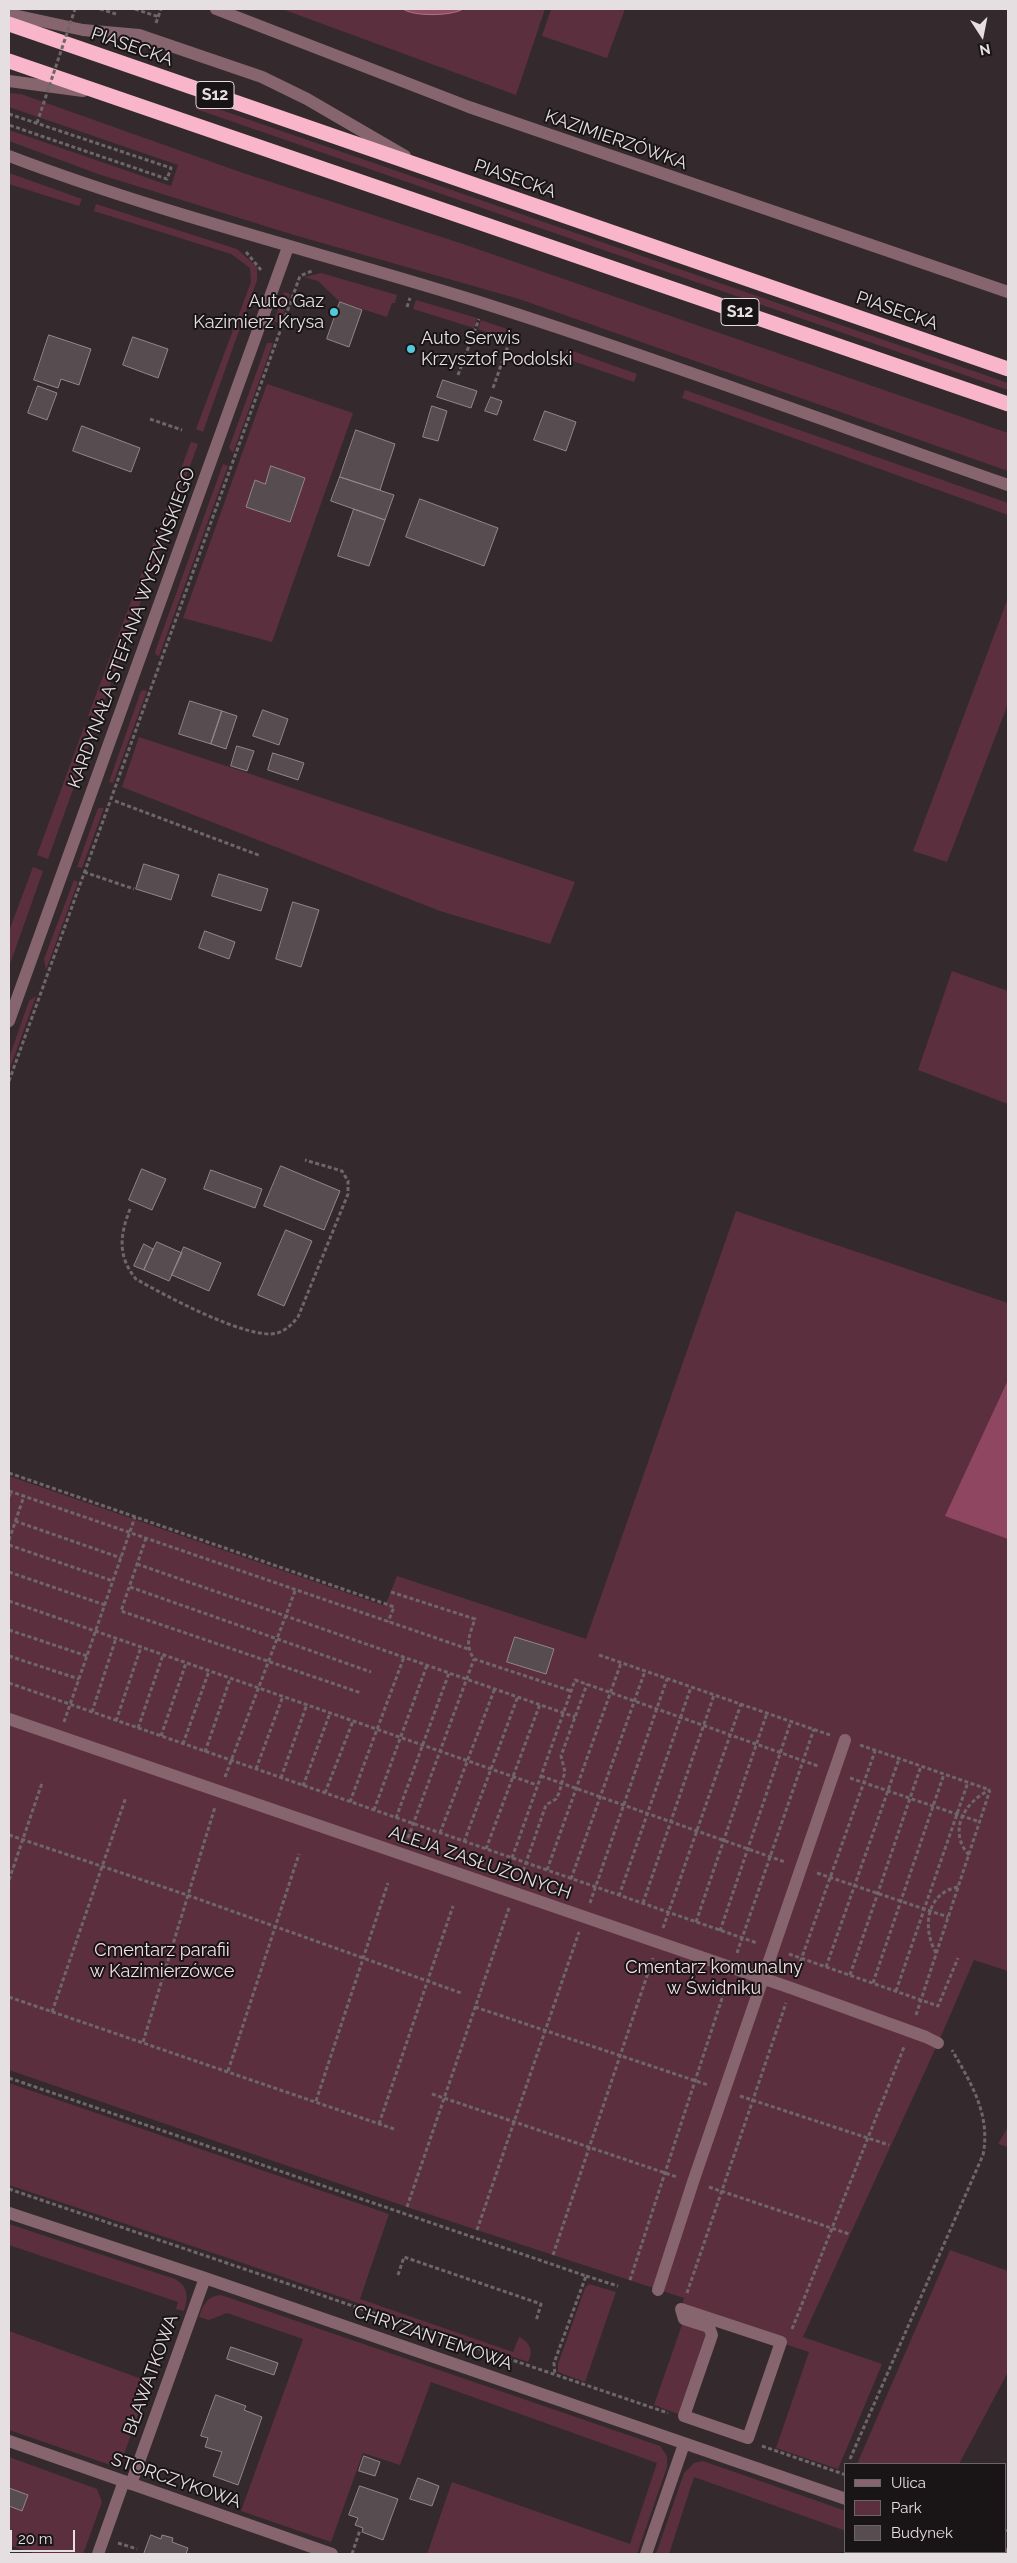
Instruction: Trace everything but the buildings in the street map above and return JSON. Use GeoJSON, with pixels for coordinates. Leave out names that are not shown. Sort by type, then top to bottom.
{"type":"FeatureCollection","features":[{"type":"Feature","properties":{"kind":"highway","name":"PIASECKA"},"geometry":{"type":"LineString","coordinates":[[9,24],[1008,369]]}},
{"type":"Feature","properties":{"kind":"highway","name":"S12"},"geometry":{"type":"LineString","coordinates":[[9,61],[1008,404]]}},
{"type":"Feature","properties":{"kind":"street","name":"KAZIMIERZÓWKA"},"geometry":{"type":"LineString","coordinates":[[216,9],[469,107],[1008,292]]}},
{"type":"Feature","properties":{"kind":"street"},"geometry":{"type":"LineString","coordinates":[[9,14],[83,30],[139,34],[262,77],[307,99],[420,165]]}},
{"type":"Feature","properties":{"kind":"street"},"geometry":{"type":"LineString","coordinates":[[9,81],[104,94]]}},
{"type":"Feature","properties":{"kind":"street"},"geometry":{"type":"LineString","coordinates":[[9,156],[152,206],[519,315],[1008,485]]}},
{"type":"Feature","properties":{"kind":"street","name":"KARDYNAŁA STEFANA WYSZYŃSKIEGO"},"geometry":{"type":"LineString","coordinates":[[9,1021],[288,247]]}},
{"type":"Feature","properties":{"kind":"street","name":"ALEJA ZASŁUŻONYCH"},"geometry":{"type":"LineString","coordinates":[[9,1719],[791,1988],[910,2031],[938,2044]]}},
{"type":"Feature","properties":{"kind":"street"},"geometry":{"type":"LineString","coordinates":[[658,2290],[724,2090],[845,1740]]}},
{"type":"Feature","properties":{"kind":"street","name":"CHRYZANTEMOWA"},"geometry":{"type":"LineString","coordinates":[[9,2213],[205,2278],[844,2498]]}},
{"type":"Feature","properties":{"kind":"street","name":"BŁAWATKOWA"},"geometry":{"type":"LineString","coordinates":[[98,2554],[205,2278]]}},
{"type":"Feature","properties":{"kind":"street"},"geometry":{"type":"LineString","coordinates":[[681,2309],[781,2342],[748,2438],[684,2416],[712,2335],[709,2327],[684,2319],[681,2309]]}},
{"type":"Feature","properties":{"kind":"street","name":"STORCZYKOWA"},"geometry":{"type":"LineString","coordinates":[[9,2441],[332,2554]]}},
{"type":"Feature","properties":{"kind":"street"},"geometry":{"type":"LineString","coordinates":[[646,2554],[684,2444]]}},
{"type":"Feature","properties":{"kind":"path"},"geometry":{"type":"LineString","coordinates":[[37,123],[75,9]]}},
{"type":"Feature","properties":{"kind":"path"},"geometry":{"type":"LineString","coordinates":[[135,9],[158,17]]}},
{"type":"Feature","properties":{"kind":"path"},"geometry":{"type":"LineString","coordinates":[[155,29],[161,9]]}},
{"type":"Feature","properties":{"kind":"path"},"geometry":{"type":"LineString","coordinates":[[9,114],[171,168],[167,179],[9,124]]}},
{"type":"Feature","properties":{"kind":"path"},"geometry":{"type":"LineString","coordinates":[[9,1081],[300,276],[304,273],[319,270]]}},
{"type":"Feature","properties":{"kind":"path"},"geometry":{"type":"LineString","coordinates":[[407,307],[410,296]]}},
{"type":"Feature","properties":{"kind":"path"},"geometry":{"type":"LineString","coordinates":[[458,375],[480,316]]}},
{"type":"Feature","properties":{"kind":"path"},"geometry":{"type":"LineString","coordinates":[[493,388],[510,340]]}},
{"type":"Feature","properties":{"kind":"path"},"geometry":{"type":"LineString","coordinates":[[150,419],[182,430]]}},
{"type":"Feature","properties":{"kind":"path"},"geometry":{"type":"LineString","coordinates":[[232,464],[238,466]]}},
{"type":"Feature","properties":{"kind":"path"},"geometry":{"type":"LineString","coordinates":[[153,680],[160,682]]}},
{"type":"Feature","properties":{"kind":"path"},"geometry":{"type":"LineString","coordinates":[[115,801],[261,856]]}},
{"type":"Feature","properties":{"kind":"path"},"geometry":{"type":"LineString","coordinates":[[84,872],[134,889]]}},
{"type":"Feature","properties":{"kind":"path"},"geometry":{"type":"LineString","coordinates":[[130,1209],[124,1227],[121,1251],[126,1267],[136,1278],[224,1322],[260,1334],[277,1333],[291,1326],[298,1317],[348,1194],[348,1181],[342,1171],[305,1160]]}},
{"type":"Feature","properties":{"kind":"path"},"geometry":{"type":"LineString","coordinates":[[9,1473],[394,1607],[388,1622]]}},
{"type":"Feature","properties":{"kind":"path"},"geometry":{"type":"LineString","coordinates":[[9,1497],[10,1491],[130,1532],[468,1649],[474,1659],[571,1691]]}},
{"type":"Feature","properties":{"kind":"path"},"geometry":{"type":"LineString","coordinates":[[9,1540],[24,1496]]}},
{"type":"Feature","properties":{"kind":"path"},"geometry":{"type":"LineString","coordinates":[[59,1737],[135,1517]]}},
{"type":"Feature","properties":{"kind":"path"},"geometry":{"type":"LineString","coordinates":[[15,1521],[121,1558]]}},
{"type":"Feature","properties":{"kind":"path"},"geometry":{"type":"LineString","coordinates":[[146,1538],[122,1611],[361,1693]]}},
{"type":"Feature","properties":{"kind":"path"},"geometry":{"type":"LineString","coordinates":[[9,1545],[113,1581]]}},
{"type":"Feature","properties":{"kind":"path"},"geometry":{"type":"LineString","coordinates":[[137,1564],[575,1717]]}},
{"type":"Feature","properties":{"kind":"path"},"geometry":{"type":"LineString","coordinates":[[9,1572],[104,1605]]}},
{"type":"Feature","properties":{"kind":"path"},"geometry":{"type":"LineString","coordinates":[[130,1587],[370,1672]]}},
{"type":"Feature","properties":{"kind":"path"},"geometry":{"type":"LineString","coordinates":[[143,2042],[219,1792],[295,1590]]}},
{"type":"Feature","properties":{"kind":"path"},"geometry":{"type":"LineString","coordinates":[[391,1592],[475,1619],[468,1649]]}},
{"type":"Feature","properties":{"kind":"path"},"geometry":{"type":"LineString","coordinates":[[9,1601],[537,1785]]}},
{"type":"Feature","properties":{"kind":"path"},"geometry":{"type":"LineString","coordinates":[[9,1630],[87,1656]]}},
{"type":"Feature","properties":{"kind":"path"},"geometry":{"type":"LineString","coordinates":[[92,1712],[116,1638]]}},
{"type":"Feature","properties":{"kind":"path"},"geometry":{"type":"LineString","coordinates":[[116,1721],[141,1647]]}},
{"type":"Feature","properties":{"kind":"path"},"geometry":{"type":"LineString","coordinates":[[138,1728],[163,1655]]}},
{"type":"Feature","properties":{"kind":"path"},"geometry":{"type":"LineString","coordinates":[[9,1656],[78,1679]]}},
{"type":"Feature","properties":{"kind":"path"},"geometry":{"type":"LineString","coordinates":[[350,1802],[404,1656]]}},
{"type":"Feature","properties":{"kind":"path"},"geometry":{"type":"LineString","coordinates":[[599,1656],[990,1790]]}},
{"type":"Feature","properties":{"kind":"path"},"geometry":{"type":"LineString","coordinates":[[402,1855],[442,1751],[474,1659]]}},
{"type":"Feature","properties":{"kind":"path"},"geometry":{"type":"LineString","coordinates":[[161,1736],[186,1663]]}},
{"type":"Feature","properties":{"kind":"path"},"geometry":{"type":"LineString","coordinates":[[547,1870],[621,1663]]}},
{"type":"Feature","properties":{"kind":"path"},"geometry":{"type":"LineString","coordinates":[[374,1810],[427,1665]]}},
{"type":"Feature","properties":{"kind":"path"},"geometry":{"type":"LineString","coordinates":[[183,1744],[208,1671]]}},
{"type":"Feature","properties":{"kind":"path"},"geometry":{"type":"LineString","coordinates":[[571,1879],[645,1671]]}},
{"type":"Feature","properties":{"kind":"path"},"geometry":{"type":"LineString","coordinates":[[396,1818],[449,1673]]}},
{"type":"Feature","properties":{"kind":"path"},"geometry":{"type":"LineString","coordinates":[[205,1752],[230,1679]]}},
{"type":"Feature","properties":{"kind":"path"},"geometry":{"type":"LineString","coordinates":[[595,1887],[667,1679]]}},
{"type":"Feature","properties":{"kind":"path"},"geometry":{"type":"LineString","coordinates":[[512,1858],[575,1680],[980,1822]]}},
{"type":"Feature","properties":{"kind":"path"},"geometry":{"type":"LineString","coordinates":[[9,1684],[938,2006],[958,1958]]}},
{"type":"Feature","properties":{"kind":"path"},"geometry":{"type":"LineString","coordinates":[[407,2207],[546,1805],[556,1799],[562,1784],[566,1766],[561,1756],[587,1684]]}},
{"type":"Feature","properties":{"kind":"path"},"geometry":{"type":"LineString","coordinates":[[619,1896],[691,1687]]}},
{"type":"Feature","properties":{"kind":"path"},"geometry":{"type":"LineString","coordinates":[[440,1833],[495,1688]]}},
{"type":"Feature","properties":{"kind":"path"},"geometry":{"type":"LineString","coordinates":[[642,1903],[714,1695]]}},
{"type":"Feature","properties":{"kind":"path"},"geometry":{"type":"LineString","coordinates":[[256,1769],[283,1696]]}},
{"type":"Feature","properties":{"kind":"path"},"geometry":{"type":"LineString","coordinates":[[464,1842],[518,1696]]}},
{"type":"Feature","properties":{"kind":"path"},"geometry":{"type":"LineString","coordinates":[[280,1778],[307,1704]]}},
{"type":"Feature","properties":{"kind":"path"},"geometry":{"type":"LineString","coordinates":[[486,1850],[540,1704]]}},
{"type":"Feature","properties":{"kind":"path"},"geometry":{"type":"LineString","coordinates":[[553,2255],[668,1912],[741,1704]]}},
{"type":"Feature","properties":{"kind":"path"},"geometry":{"type":"LineString","coordinates":[[303,1786],[330,1713]]}},
{"type":"Feature","properties":{"kind":"path"},"geometry":{"type":"LineString","coordinates":[[696,1922],[768,1713]]}},
{"type":"Feature","properties":{"kind":"path"},"geometry":{"type":"LineString","coordinates":[[326,1793],[353,1721]]}},
{"type":"Feature","properties":{"kind":"path"},"geometry":{"type":"LineString","coordinates":[[720,1931],[791,1721]]}},
{"type":"Feature","properties":{"kind":"path"},"geometry":{"type":"LineString","coordinates":[[630,2280],[664,2172],[732,1969],[805,1761],[814,1729]]}},
{"type":"Feature","properties":{"kind":"path"},"geometry":{"type":"LineString","coordinates":[[685,2299],[791,1988],[875,1751]]}},
{"type":"Feature","properties":{"kind":"path"},"geometry":{"type":"LineString","coordinates":[[826,1967],[899,1759]]}},
{"type":"Feature","properties":{"kind":"path"},"geometry":{"type":"LineString","coordinates":[[850,1975],[922,1766]]}},
{"type":"Feature","properties":{"kind":"path"},"geometry":{"type":"LineString","coordinates":[[873,1984],[944,1774]]}},
{"type":"Feature","properties":{"kind":"path"},"geometry":{"type":"LineString","coordinates":[[540,1776],[723,1841],[948,1917]]}},
{"type":"Feature","properties":{"kind":"path"},"geometry":{"type":"LineString","coordinates":[[896,1991],[968,1782]]}},
{"type":"Feature","properties":{"kind":"path"},"geometry":{"type":"LineString","coordinates":[[9,1880],[42,1783]]}},
{"type":"Feature","properties":{"kind":"path"},"geometry":{"type":"LineString","coordinates":[[969,1855],[960,1838],[963,1816],[973,1799],[990,1790]]}},
{"type":"Feature","properties":{"kind":"path"},"geometry":{"type":"LineString","coordinates":[[790,2333],[833,2229],[910,2031],[990,1790]]}},
{"type":"Feature","properties":{"kind":"path"},"geometry":{"type":"LineString","coordinates":[[52,2012],[126,1797]]}},
{"type":"Feature","properties":{"kind":"path"},"geometry":{"type":"LineString","coordinates":[[9,1835],[187,1895],[460,1993]]}},
{"type":"Feature","properties":{"kind":"path"},"geometry":{"type":"LineString","coordinates":[[228,2070],[299,1854]]}},
{"type":"Feature","properties":{"kind":"path"},"geometry":{"type":"LineString","coordinates":[[316,2101],[388,1883]]}},
{"type":"Feature","properties":{"kind":"path"},"geometry":{"type":"LineString","coordinates":[[936,1953],[928,1932],[930,1911],[934,1902],[944,1892],[958,1887]]}},
{"type":"Feature","properties":{"kind":"path"},"geometry":{"type":"LineString","coordinates":[[379,2124],[453,1906]]}},
{"type":"Feature","properties":{"kind":"path"},"geometry":{"type":"LineString","coordinates":[[477,2230],[584,1918]]}},
{"type":"Feature","properties":{"kind":"path"},"geometry":{"type":"LineString","coordinates":[[9,1997],[228,2070],[394,2129]]}},
{"type":"Feature","properties":{"kind":"path"},"geometry":{"type":"LineString","coordinates":[[475,2008],[889,2145]]}},
{"type":"Feature","properties":{"kind":"path"},"geometry":{"type":"LineString","coordinates":[[850,2459],[983,2155],[986,2141],[985,2123],[978,2098],[952,2050],[938,2044]]}},
{"type":"Feature","properties":{"kind":"path"},"geometry":{"type":"LineString","coordinates":[[9,2078],[618,2286]]}},
{"type":"Feature","properties":{"kind":"path"},"geometry":{"type":"LineString","coordinates":[[432,2094],[849,2234]]}},
{"type":"Feature","properties":{"kind":"path"},"geometry":{"type":"LineString","coordinates":[[9,2189],[538,2368]]}},
{"type":"Feature","properties":{"kind":"path"},"geometry":{"type":"LineString","coordinates":[[398,2276],[404,2257],[541,2304],[536,2321]]}},
{"type":"Feature","properties":{"kind":"path"},"geometry":{"type":"LineString","coordinates":[[555,2375],[554,2363],[586,2276]]}},
{"type":"Feature","properties":{"kind":"path"},"geometry":{"type":"LineString","coordinates":[[352,2554],[360,2530]]}},
{"type":"Feature","properties":{"kind":"green space"},"geometry":{"type":"Polygon","coordinates":[[[282,9],[545,9],[516,95],[282,9]]]}},
{"type":"Feature","properties":{"kind":"green space"},"geometry":{"type":"Polygon","coordinates":[[[551,9],[625,9],[607,58],[542,36],[551,9]]]}},
{"type":"Feature","properties":{"kind":"green space"},"geometry":{"type":"Polygon","coordinates":[[[9,93],[21,94],[243,173],[460,243],[1008,433],[1008,471],[519,299],[294,235],[98,174],[9,141],[9,130],[171,186],[178,165],[9,107],[9,93]]]}},
{"type":"Feature","properties":{"kind":"green space"},"geometry":{"type":"Polygon","coordinates":[[[198,102],[1008,383],[1008,390],[196,109],[198,102]]]}},
{"type":"Feature","properties":{"kind":"green space"},"geometry":{"type":"Polygon","coordinates":[[[9,173],[82,199],[79,206],[9,184],[9,173]]]}},
{"type":"Feature","properties":{"kind":"green space"},"geometry":{"type":"Polygon","coordinates":[[[96,204],[237,249],[257,267],[257,280],[203,432],[196,429],[251,282],[250,268],[231,254],[94,211],[96,204]]]}},
{"type":"Feature","properties":{"kind":"green space"},"geometry":{"type":"Polygon","coordinates":[[[321,273],[397,295],[395,303],[392,303],[387,317],[340,302],[318,281],[304,277],[321,273]]]}},
{"type":"Feature","properties":{"kind":"green space"},"geometry":{"type":"Polygon","coordinates":[[[284,292],[290,294],[280,324],[274,321],[284,292]]]}},
{"type":"Feature","properties":{"kind":"green space"},"geometry":{"type":"Polygon","coordinates":[[[416,300],[477,318],[474,328],[413,309],[416,300]]]}},
{"type":"Feature","properties":{"kind":"green space"},"geometry":{"type":"Polygon","coordinates":[[[481,320],[507,329],[504,338],[478,329],[481,320]]]}},
{"type":"Feature","properties":{"kind":"green space"},"geometry":{"type":"Polygon","coordinates":[[[267,343],[273,343],[233,453],[229,448],[267,343]]]}},
{"type":"Feature","properties":{"kind":"green space"},"geometry":{"type":"Polygon","coordinates":[[[567,349],[637,374],[634,382],[564,358],[567,349]]]}},
{"type":"Feature","properties":{"kind":"green space"},"geometry":{"type":"Polygon","coordinates":[[[267,384],[353,413],[272,642],[183,618],[267,384]]]}},
{"type":"Feature","properties":{"kind":"green space"},"geometry":{"type":"Polygon","coordinates":[[[685,390],[1008,503],[1008,515],[682,398],[685,390]]]}},
{"type":"Feature","properties":{"kind":"green space"},"geometry":{"type":"Polygon","coordinates":[[[191,442],[198,444],[98,719],[88,716],[191,442]]]}},
{"type":"Feature","properties":{"kind":"green space"},"geometry":{"type":"Polygon","coordinates":[[[223,464],[228,466],[159,656],[156,655],[155,652],[223,464]]]}},
{"type":"Feature","properties":{"kind":"green space"},"geometry":{"type":"Polygon","coordinates":[[[1008,598],[1008,704],[947,862],[913,851],[1008,598]]]}},
{"type":"Feature","properties":{"kind":"green space"},"geometry":{"type":"Polygon","coordinates":[[[141,691],[147,691],[113,783],[109,782],[141,691]]]}},
{"type":"Feature","properties":{"kind":"green space"},"geometry":{"type":"Polygon","coordinates":[[[84,727],[94,731],[48,859],[37,855],[84,727]]]}},
{"type":"Feature","properties":{"kind":"green space"},"geometry":{"type":"Polygon","coordinates":[[[139,737],[575,882],[550,944],[440,911],[122,787],[139,737]]]}},
{"type":"Feature","properties":{"kind":"green space"},"geometry":{"type":"Polygon","coordinates":[[[98,808],[104,808],[82,868],[77,867],[98,808]]]}},
{"type":"Feature","properties":{"kind":"green space"},"geometry":{"type":"Polygon","coordinates":[[[33,867],[43,871],[9,967],[9,931],[33,867]]]}},
{"type":"Feature","properties":{"kind":"green space"},"geometry":{"type":"Polygon","coordinates":[[[74,880],[78,882],[46,970],[44,959],[74,880]]]}},
{"type":"Feature","properties":{"kind":"green space"},"geometry":{"type":"Polygon","coordinates":[[[952,971],[1008,991],[1008,1104],[918,1070],[952,971]]]}},
{"type":"Feature","properties":{"kind":"green space"},"geometry":{"type":"Polygon","coordinates":[[[36,996],[9,1071],[9,1058],[29,1001],[36,996]]]}},
{"type":"Feature","properties":{"kind":"green space"},"geometry":{"type":"Polygon","coordinates":[[[736,1211],[1008,1303],[1008,1971],[974,1960],[938,2043],[803,2337],[882,2364],[838,2469],[776,2448],[809,2352],[681,2309],[684,2298],[407,2207],[9,2070],[9,1476],[385,1606],[397,1576],[586,1639],[736,1211]]]}},
{"type":"Feature","properties":{"kind":"green space"},"geometry":{"type":"Polygon","coordinates":[[[9,2083],[389,2214],[360,2299],[513,2352],[519,2337],[526,2341],[530,2347],[531,2354],[528,2362],[234,2260],[9,2185],[9,2083]]]}},
{"type":"Feature","properties":{"kind":"green space"},"geometry":{"type":"Polygon","coordinates":[[[1008,2127],[1008,2147],[998,2144],[1008,2127]]]}},
{"type":"Feature","properties":{"kind":"green space"},"geometry":{"type":"Polygon","coordinates":[[[9,2224],[175,2279],[185,2289],[186,2302],[184,2311],[176,2309],[178,2302],[9,2245],[9,2224]]]}},
{"type":"Feature","properties":{"kind":"green space"},"geometry":{"type":"Polygon","coordinates":[[[950,2250],[1008,2271],[1008,2372],[960,2463],[857,2463],[950,2250]]]}},
{"type":"Feature","properties":{"kind":"green space"},"geometry":{"type":"Polygon","coordinates":[[[589,2284],[616,2292],[585,2382],[558,2372],[558,2364],[585,2288],[589,2284]]]}},
{"type":"Feature","properties":{"kind":"green space"},"geometry":{"type":"Polygon","coordinates":[[[221,2295],[660,2446],[667,2456],[667,2467],[637,2554],[427,2554],[452,2482],[630,2544],[657,2463],[431,2382],[400,2465],[363,2453],[331,2542],[241,2511],[303,2339],[227,2313],[209,2320],[199,2317],[209,2299],[221,2295]]]}},
{"type":"Feature","properties":{"kind":"green space"},"geometry":{"type":"Polygon","coordinates":[[[684,2319],[709,2327],[684,2416],[654,2405],[684,2319]]]}},
{"type":"Feature","properties":{"kind":"green space"},"geometry":{"type":"Polygon","coordinates":[[[9,2331],[150,2382],[119,2468],[9,2430],[9,2331]]]}},
{"type":"Feature","properties":{"kind":"green space"},"geometry":{"type":"Polygon","coordinates":[[[9,2457],[97,2489],[102,2502],[83,2554],[36,2554],[9,2545],[9,2457]]]}},
{"type":"Feature","properties":{"kind":"green space"},"geometry":{"type":"Polygon","coordinates":[[[703,2461],[844,2510],[844,2530],[694,2477],[669,2554],[656,2554],[684,2473],[694,2463],[703,2461]]]}},
{"type":"Feature","properties":{"kind":"green space"},"geometry":{"type":"Polygon","coordinates":[[[908,2553],[952,2553],[952,2554],[908,2553]]]}},
{"type":"Feature","properties":{"kind":"shaded area"},"geometry":{"type":"Polygon","coordinates":[[[403,9],[463,9],[451,13],[433,15],[408,12],[403,9]]]}},
{"type":"Feature","properties":{"kind":"shaded area"},"geometry":{"type":"Polygon","coordinates":[[[1008,1380],[1008,1539],[945,1516],[1008,1380]]]}},
{"type":"Feature","properties":{"kind":"place","name":"Auto Gaz Kazimierz Krysa"},"geometry":{"type":"Point","coordinates":[334,312]}},
{"type":"Feature","properties":{"kind":"place","name":"Auto Serwis Krzysztof Podolski"},"geometry":{"type":"Point","coordinates":[411,349]}},
{"type":"Feature","properties":{"kind":"park label","name":"Cmentarz parafii w Kazimierzówce"},"geometry":{"type":"Point","coordinates":[162,1961]}},
{"type":"Feature","properties":{"kind":"park label","name":"Cmentarz komunalny w Świdniku"},"geometry":{"type":"Point","coordinates":[714,1978]}}]}
